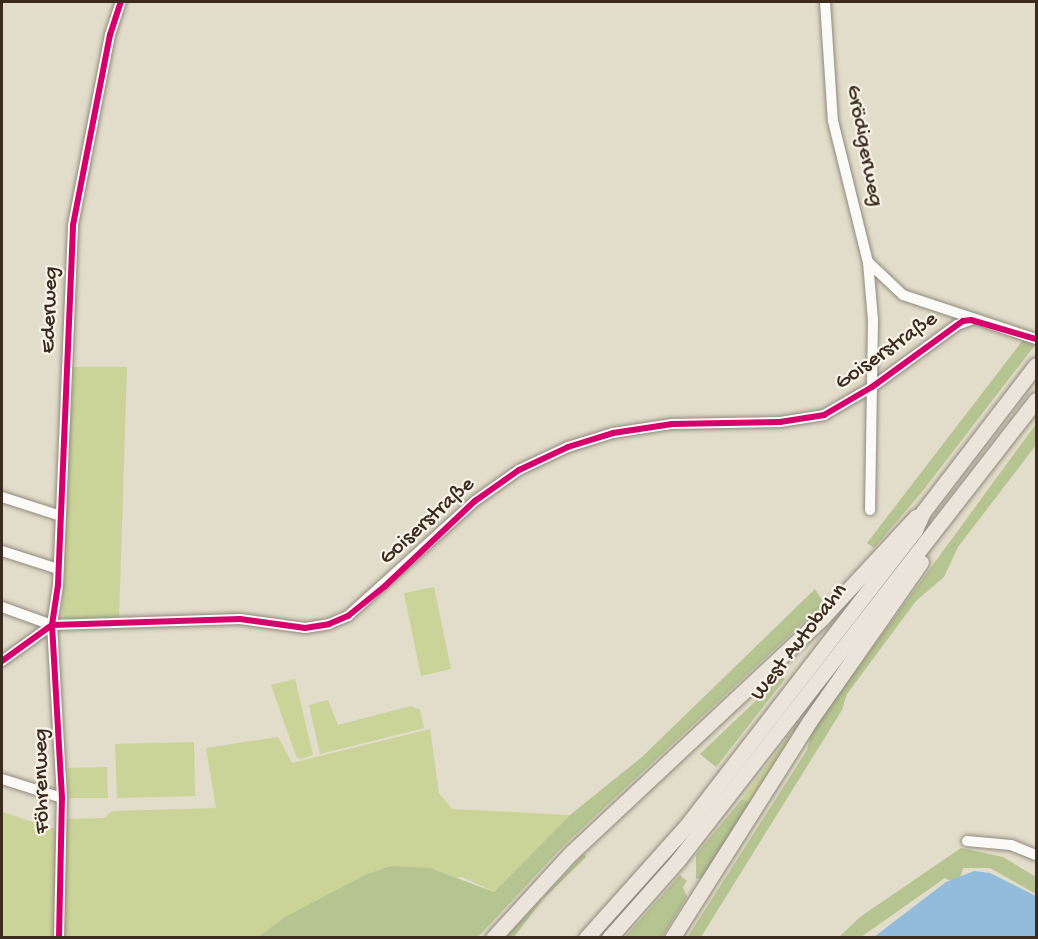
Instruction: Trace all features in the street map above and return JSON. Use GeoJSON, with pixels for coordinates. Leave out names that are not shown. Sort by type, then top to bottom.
{"type":"FeatureCollection","features":[{"type":"Feature","properties":{"kind":"highway","name":"West Autobahn"},"geometry":{"type":"LineString","coordinates":[[585,938],[687,825],[915,530],[923,512],[1036,365]]}},
{"type":"Feature","properties":{"kind":"highway","name":"West Autobahn"},"geometry":{"type":"LineString","coordinates":[[609,938],[678,861],[932,532],[953,511],[1036,400]]}},
{"type":"Feature","properties":{"kind":"highway"},"geometry":{"type":"LineString","coordinates":[[672,938],[809,722],[953,511]]}},
{"type":"Feature","properties":{"kind":"highway"},"geometry":{"type":"LineString","coordinates":[[493,938],[571,853],[763,676],[923,512]]}},
{"type":"Feature","properties":{"kind":"street","name":"Ederweg"},"geometry":{"type":"LineString","coordinates":[[52,625],[61,516],[73,225],[110,35],[121,2]]}},
{"type":"Feature","properties":{"kind":"street","name":"Grödigerweg"},"geometry":{"type":"LineString","coordinates":[[825,2],[833,122],[868,262],[872,387],[870,510]]}},
{"type":"Feature","properties":{"kind":"street"},"geometry":{"type":"LineString","coordinates":[[868,262],[903,295],[971,320],[1036,339]]}},
{"type":"Feature","properties":{"kind":"street","name":"Goiserstraße"},"geometry":{"type":"LineString","coordinates":[[52,625],[240,619],[305,628],[329,624],[348,616],[385,586],[475,501],[519,470],[568,447],[613,432],[672,424],[780,422],[813,418],[872,387],[957,325],[971,320]]}},
{"type":"Feature","properties":{"kind":"street"},"geometry":{"type":"LineString","coordinates":[[2,497],[61,516]]}},
{"type":"Feature","properties":{"kind":"street"},"geometry":{"type":"LineString","coordinates":[[2,551],[58,569]]}},
{"type":"Feature","properties":{"kind":"street"},"geometry":{"type":"LineString","coordinates":[[2,607],[52,625]]}},
{"type":"Feature","properties":{"kind":"street"},"geometry":{"type":"LineString","coordinates":[[2,661],[52,625]]}},
{"type":"Feature","properties":{"kind":"street","name":"Föhrenweg"},"geometry":{"type":"LineString","coordinates":[[52,625],[62,798],[59,938]]}},
{"type":"Feature","properties":{"kind":"street","name":"Föhrenweg"},"geometry":{"type":"LineString","coordinates":[[2,778],[62,798]]}},
{"type":"Feature","properties":{"kind":"street"},"geometry":{"type":"LineString","coordinates":[[968,841],[1011,845],[1036,855]]}},
{"type":"Feature","properties":{"kind":"green space"},"geometry":{"type":"Polygon","coordinates":[[[1023,340],[1035,345],[921,493],[874,548],[867,543],[1023,340]]]}},
{"type":"Feature","properties":{"kind":"green space"},"geometry":{"type":"Polygon","coordinates":[[[72,367],[127,367],[119,621],[69,622],[62,615],[72,367]]]}},
{"type":"Feature","properties":{"kind":"green space"},"geometry":{"type":"Polygon","coordinates":[[[1036,424],[1036,445],[958,547],[944,577],[916,601],[847,694],[842,710],[701,937],[687,938],[807,750],[812,730],[1036,424]]]}},
{"type":"Feature","properties":{"kind":"green space"},"geometry":{"type":"Polygon","coordinates":[[[434,587],[451,669],[421,676],[404,593],[434,587]]]}},
{"type":"Feature","properties":{"kind":"green space"},"geometry":{"type":"Polygon","coordinates":[[[815,589],[824,603],[563,846],[478,937],[258,937],[287,916],[365,875],[391,866],[430,868],[494,892],[570,815],[642,757],[815,589]]]}},
{"type":"Feature","properties":{"kind":"green space"},"geometry":{"type":"Polygon","coordinates":[[[782,676],[785,679],[716,767],[700,754],[782,676]]]}},
{"type":"Feature","properties":{"kind":"green space"},"geometry":{"type":"Polygon","coordinates":[[[295,679],[313,755],[300,759],[296,756],[271,685],[295,679]]]}},
{"type":"Feature","properties":{"kind":"green space"},"geometry":{"type":"Polygon","coordinates":[[[328,700],[338,725],[411,706],[420,710],[424,728],[320,754],[309,705],[328,700]]]}},
{"type":"Feature","properties":{"kind":"green space"},"geometry":{"type":"Polygon","coordinates":[[[804,716],[750,803],[742,799],[763,770],[804,716]]]}},
{"type":"Feature","properties":{"kind":"green space"},"geometry":{"type":"Polygon","coordinates":[[[430,729],[439,793],[452,809],[570,815],[494,892],[462,877],[322,898],[258,937],[2,938],[2,812],[64,832],[63,819],[104,818],[113,811],[216,808],[206,748],[278,737],[292,763],[430,729]]]}},
{"type":"Feature","properties":{"kind":"green space"},"geometry":{"type":"Polygon","coordinates":[[[194,742],[195,796],[117,798],[115,744],[194,742]]]}},
{"type":"Feature","properties":{"kind":"green space"},"geometry":{"type":"Polygon","coordinates":[[[107,767],[108,798],[68,798],[68,768],[107,767]]]}},
{"type":"Feature","properties":{"kind":"green space"},"geometry":{"type":"Polygon","coordinates":[[[742,799],[750,803],[703,877],[696,879],[696,855],[742,799]]]}},
{"type":"Feature","properties":{"kind":"green space"},"geometry":{"type":"Polygon","coordinates":[[[961,848],[1003,857],[1036,877],[1036,894],[990,868],[963,868],[958,885],[945,878],[861,937],[838,938],[860,917],[961,848]]]}},
{"type":"Feature","properties":{"kind":"green space"},"geometry":{"type":"Polygon","coordinates":[[[584,854],[586,857],[544,898],[514,937],[505,938],[584,854]]]}},
{"type":"Feature","properties":{"kind":"green space"},"geometry":{"type":"Polygon","coordinates":[[[680,875],[687,881],[683,887],[687,897],[662,937],[625,937],[680,875]]]}},
{"type":"Feature","properties":{"kind":"water"},"geometry":{"type":"Polygon","coordinates":[[[974,871],[990,873],[1036,896],[1036,937],[874,937],[946,882],[974,871]]]}},
{"type":"Feature","properties":{"kind":"cycle path"},"geometry":{"type":"LineString","coordinates":[[59,938],[62,798],[52,625],[58,585],[73,225],[110,35],[121,2]]}},
{"type":"Feature","properties":{"kind":"cycle path"},"geometry":{"type":"LineString","coordinates":[[2,661],[52,625],[240,619],[305,628],[329,624],[348,616],[385,586],[475,501],[519,470],[568,447],[613,433],[672,424],[780,422],[824,415],[872,387],[963,321],[971,320],[1036,339]]}}]}
